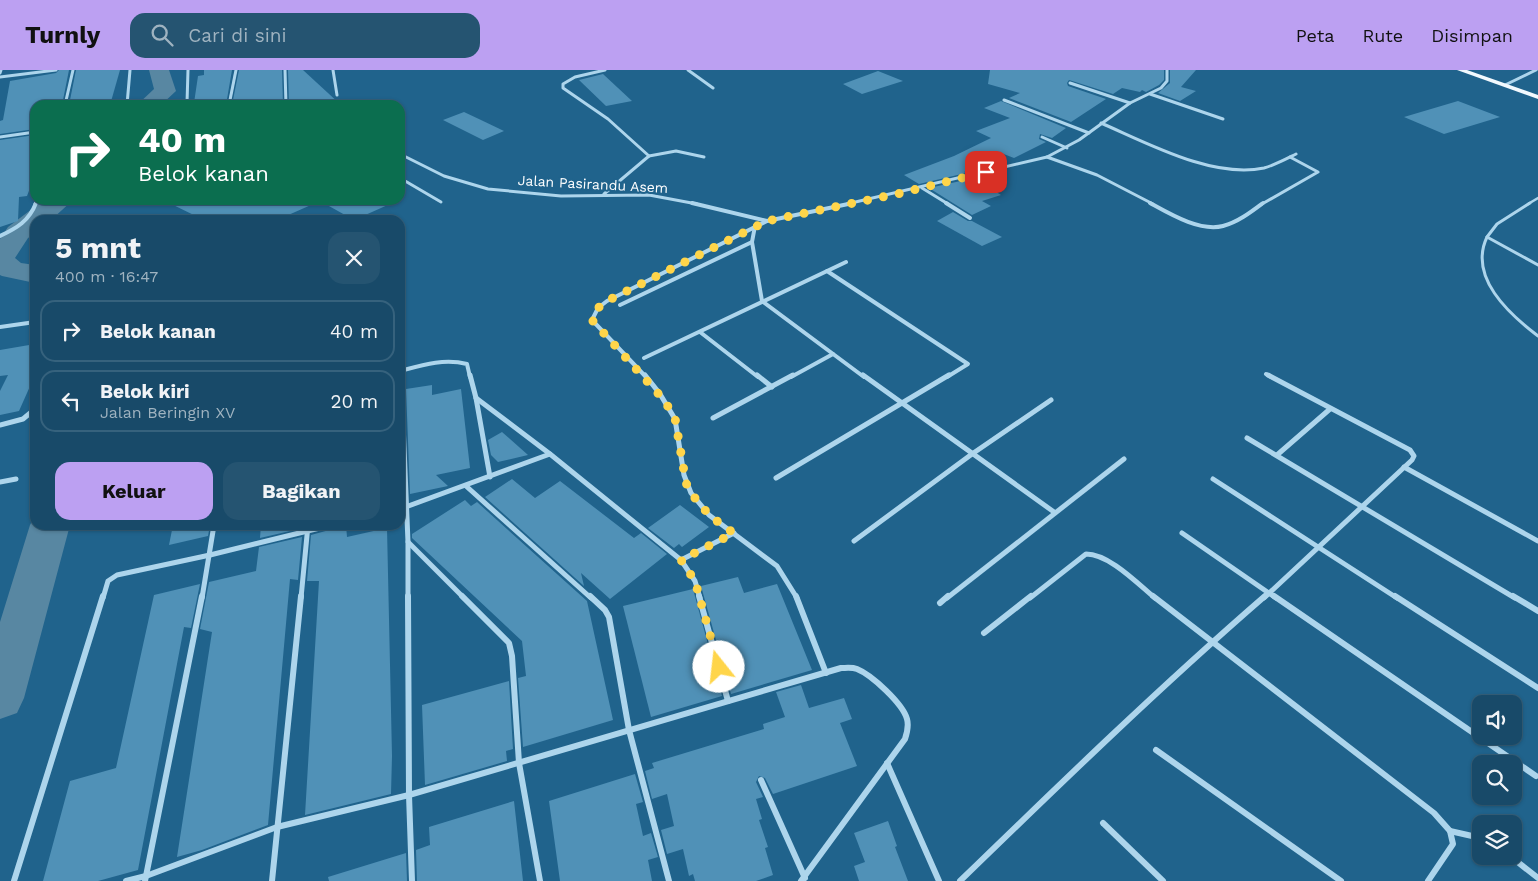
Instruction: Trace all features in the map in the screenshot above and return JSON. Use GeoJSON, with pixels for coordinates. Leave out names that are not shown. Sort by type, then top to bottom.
{"type":"FeatureCollection","features":[{"type":"Feature","properties":{"kind":"main road"},"geometry":{"type":"LineString","coordinates":[[1460,70],[1538,97]]}},
{"type":"Feature","properties":{"kind":"street"},"geometry":{"type":"LineString","coordinates":[[0,78],[56,70]]}},
{"type":"Feature","properties":{"kind":"street"},"geometry":{"type":"LineString","coordinates":[[66,100],[73,70]]}},
{"type":"Feature","properties":{"kind":"street"},"geometry":{"type":"LineString","coordinates":[[127,100],[130,70]]}},
{"type":"Feature","properties":{"kind":"street"},"geometry":{"type":"LineString","coordinates":[[187,100],[188,70]]}},
{"type":"Feature","properties":{"kind":"street"},"geometry":{"type":"LineString","coordinates":[[230,100],[236,70]]}},
{"type":"Feature","properties":{"kind":"street"},"geometry":{"type":"LineString","coordinates":[[285,70],[286,100]]}},
{"type":"Feature","properties":{"kind":"street"},"geometry":{"type":"LineString","coordinates":[[333,70],[337,95]]}},
{"type":"Feature","properties":{"kind":"street"},"geometry":{"type":"LineString","coordinates":[[605,70],[570,79],[563,84],[563,88],[608,119],[649,156]]}},
{"type":"Feature","properties":{"kind":"street"},"geometry":{"type":"LineString","coordinates":[[688,70],[713,88]]}},
{"type":"Feature","properties":{"kind":"street","name":"Jalan Pasirandu Asem"},"geometry":{"type":"LineString","coordinates":[[405,156],[444,176],[476,187],[561,196],[604,194],[649,195],[767,221],[922,188],[1047,157],[1067,148],[1130,103],[1166,84],[1168,78],[1167,70]]}},
{"type":"Feature","properties":{"kind":"street"},"geometry":{"type":"LineString","coordinates":[[1505,86],[1536,70]]}},
{"type":"Feature","properties":{"kind":"street"},"geometry":{"type":"LineString","coordinates":[[1070,83],[1130,103]]}},
{"type":"Feature","properties":{"kind":"street"},"geometry":{"type":"LineString","coordinates":[[1150,94],[1223,119]]}},
{"type":"Feature","properties":{"kind":"street"},"geometry":{"type":"LineString","coordinates":[[1004,100],[1089,133]]}},
{"type":"Feature","properties":{"kind":"street"},"geometry":{"type":"LineString","coordinates":[[1101,123],[1192,159],[1216,166],[1254,170],[1275,165],[1296,154]]}},
{"type":"Feature","properties":{"kind":"street"},"geometry":{"type":"LineString","coordinates":[[0,138],[30,133]]}},
{"type":"Feature","properties":{"kind":"street"},"geometry":{"type":"LineString","coordinates":[[1042,138],[1067,148]]}},
{"type":"Feature","properties":{"kind":"street"},"geometry":{"type":"LineString","coordinates":[[604,194],[649,156],[675,150],[684,150],[704,157]]}},
{"type":"Feature","properties":{"kind":"street"},"geometry":{"type":"LineString","coordinates":[[1047,157],[1099,176],[1172,213],[1203,225],[1214,227],[1236,220],[1257,209],[1283,190],[1318,172],[1290,157]]}},
{"type":"Feature","properties":{"kind":"street"},"geometry":{"type":"LineString","coordinates":[[405,181],[441,202]]}},
{"type":"Feature","properties":{"kind":"street"},"geometry":{"type":"LineString","coordinates":[[922,188],[970,218]]}},
{"type":"Feature","properties":{"kind":"street"},"geometry":{"type":"LineString","coordinates":[[0,236],[13,230],[30,217]]}},
{"type":"Feature","properties":{"kind":"street"},"geometry":{"type":"LineString","coordinates":[[767,221],[607,301],[598,308],[592,320],[664,400],[675,418],[684,476],[688,488],[708,514],[778,567],[791,585],[826,673]]}},
{"type":"Feature","properties":{"kind":"street"},"geometry":{"type":"LineString","coordinates":[[755,226],[752,242],[762,301],[1054,512]]}},
{"type":"Feature","properties":{"kind":"street"},"geometry":{"type":"LineString","coordinates":[[620,304],[752,242]]}},
{"type":"Feature","properties":{"kind":"street"},"geometry":{"type":"LineString","coordinates":[[644,358],[846,262]]}},
{"type":"Feature","properties":{"kind":"street"},"geometry":{"type":"LineString","coordinates":[[776,478],[968,362],[827,271]]}},
{"type":"Feature","properties":{"kind":"street"},"geometry":{"type":"LineString","coordinates":[[0,327],[30,323]]}},
{"type":"Feature","properties":{"kind":"street"},"geometry":{"type":"LineString","coordinates":[[700,332],[772,387]]}},
{"type":"Feature","properties":{"kind":"street"},"geometry":{"type":"LineString","coordinates":[[712,418],[833,354]]}},
{"type":"Feature","properties":{"kind":"street"},"geometry":{"type":"LineString","coordinates":[[405,370],[448,361],[459,361],[467,364],[476,398],[490,477]]}},
{"type":"Feature","properties":{"kind":"street"},"geometry":{"type":"LineString","coordinates":[[960,881],[1076,768],[1412,460],[1414,456],[1410,450],[1266,374]]}},
{"type":"Feature","properties":{"kind":"street"},"geometry":{"type":"LineString","coordinates":[[476,398],[550,454],[681,560],[695,581],[728,701]]}},
{"type":"Feature","properties":{"kind":"street"},"geometry":{"type":"LineString","coordinates":[[854,541],[972,454],[1051,400]]}},
{"type":"Feature","properties":{"kind":"street"},"geometry":{"type":"LineString","coordinates":[[1277,456],[1330,409]]}},
{"type":"Feature","properties":{"kind":"street"},"geometry":{"type":"LineString","coordinates":[[0,425],[23,419],[30,413]]}},
{"type":"Feature","properties":{"kind":"street"},"geometry":{"type":"LineString","coordinates":[[1247,438],[1538,611]]}},
{"type":"Feature","properties":{"kind":"street"},"geometry":{"type":"LineString","coordinates":[[405,508],[550,454]]}},
{"type":"Feature","properties":{"kind":"street"},"geometry":{"type":"LineString","coordinates":[[940,603],[1124,459]]}},
{"type":"Feature","properties":{"kind":"street"},"geometry":{"type":"LineString","coordinates":[[1404,467],[1538,541]]}},
{"type":"Feature","properties":{"kind":"street"},"geometry":{"type":"LineString","coordinates":[[0,482],[16,479]]}},
{"type":"Feature","properties":{"kind":"street"},"geometry":{"type":"LineString","coordinates":[[1212,479],[1538,688]]}},
{"type":"Feature","properties":{"kind":"street"},"geometry":{"type":"LineString","coordinates":[[466,486],[605,610],[609,617],[629,730],[669,881]]}},
{"type":"Feature","properties":{"kind":"street"},"geometry":{"type":"LineString","coordinates":[[405,522],[408,542],[409,794],[412,881]]}},
{"type":"Feature","properties":{"kind":"street"},"geometry":{"type":"LineString","coordinates":[[146,878],[213,530]]}},
{"type":"Feature","properties":{"kind":"street"},"geometry":{"type":"LineString","coordinates":[[14,881],[108,581],[117,575],[210,555],[301,530]]}},
{"type":"Feature","properties":{"kind":"street"},"geometry":{"type":"LineString","coordinates":[[272,881],[308,530]]}},
{"type":"Feature","properties":{"kind":"street"},"geometry":{"type":"LineString","coordinates":[[681,560],[734,533]]}},
{"type":"Feature","properties":{"kind":"street"},"geometry":{"type":"LineString","coordinates":[[1182,533],[1536,776]]}},
{"type":"Feature","properties":{"kind":"street"},"geometry":{"type":"LineString","coordinates":[[408,542],[509,644],[512,656],[519,763],[540,881]]}},
{"type":"Feature","properties":{"kind":"street"},"geometry":{"type":"LineString","coordinates":[[984,633],[1086,554],[1091,553],[1113,564],[1211,643],[1434,813],[1450,831],[1453,844],[1428,881]]}},
{"type":"Feature","properties":{"kind":"street"},"geometry":{"type":"LineString","coordinates":[[126,881],[146,878],[277,827],[409,794],[519,763],[841,668],[857,669],[869,676],[901,708],[906,715],[908,732],[804,880]]}},
{"type":"Feature","properties":{"kind":"street"},"geometry":{"type":"LineString","coordinates":[[1156,750],[1341,881]]}},
{"type":"Feature","properties":{"kind":"street"},"geometry":{"type":"LineString","coordinates":[[887,763],[939,881]]}},
{"type":"Feature","properties":{"kind":"street"},"geometry":{"type":"LineString","coordinates":[[761,780],[804,880]]}},
{"type":"Feature","properties":{"kind":"street"},"geometry":{"type":"LineString","coordinates":[[1103,823],[1163,881]]}},
{"type":"Feature","properties":{"kind":"street"},"geometry":{"type":"LineString","coordinates":[[1450,831],[1472,836]]}},
{"type":"Feature","properties":{"kind":"street"},"geometry":{"type":"LineString","coordinates":[[1521,865],[1538,878]]}},
{"type":"Feature","properties":{"kind":"lane"},"geometry":{"type":"LineString","coordinates":[[1538,198],[1497,224],[1482,247],[1481,261],[1483,272],[1506,308],[1524,327],[1538,336]]}},
{"type":"Feature","properties":{"kind":"lane"},"geometry":{"type":"LineString","coordinates":[[1487,237],[1538,265]]}},
{"type":"Feature","properties":{"kind":"building"},"geometry":{"type":"Polygon","coordinates":[[[59,70],[69,70],[63,100],[30,100],[30,130],[0,134],[0,121],[3,120],[10,81],[56,73],[59,70]]]}},
{"type":"Feature","properties":{"kind":"building"},"geometry":{"type":"Polygon","coordinates":[[[76,70],[120,70],[111,100],[70,100],[76,70]]]}},
{"type":"Feature","properties":{"kind":"building"},"geometry":{"type":"Polygon","coordinates":[[[204,70],[232,70],[227,100],[194,100],[198,76],[204,75],[204,70]]]}},
{"type":"Feature","properties":{"kind":"building"},"geometry":{"type":"Polygon","coordinates":[[[239,70],[282,70],[283,100],[233,100],[239,70]]]}},
{"type":"Feature","properties":{"kind":"building"},"geometry":{"type":"Polygon","coordinates":[[[288,70],[303,70],[336,100],[289,100],[288,70]]]}},
{"type":"Feature","properties":{"kind":"building"},"geometry":{"type":"Polygon","coordinates":[[[990,70],[1164,70],[1164,80],[1146,92],[1122,88],[1113,94],[1069,80],[1068,86],[1106,99],[1071,122],[1009,98],[1020,93],[988,84],[990,70]]]}},
{"type":"Feature","properties":{"kind":"building"},"geometry":{"type":"Polygon","coordinates":[[[1170,70],[1196,70],[1181,87],[1196,91],[1180,101],[1158,93],[1170,83],[1170,70]]]}},
{"type":"Feature","properties":{"kind":"building"},"geometry":{"type":"Polygon","coordinates":[[[878,71],[903,81],[862,94],[843,84],[878,71]]]}},
{"type":"Feature","properties":{"kind":"building"},"geometry":{"type":"Polygon","coordinates":[[[603,74],[632,101],[606,106],[579,80],[603,74]]]}},
{"type":"Feature","properties":{"kind":"building"},"geometry":{"type":"Polygon","coordinates":[[[1001,101],[1066,128],[1052,138],[1040,134],[1039,139],[1046,142],[1014,158],[1001,153],[964,172],[966,173],[919,184],[904,175],[954,156],[991,138],[976,131],[1010,118],[984,108],[1001,101]]]}},
{"type":"Feature","properties":{"kind":"building"},"geometry":{"type":"Polygon","coordinates":[[[1458,101],[1500,117],[1444,134],[1404,117],[1458,101]]]}},
{"type":"Feature","properties":{"kind":"building"},"geometry":{"type":"Polygon","coordinates":[[[464,112],[504,131],[483,140],[443,120],[464,112]]]}},
{"type":"Feature","properties":{"kind":"building"},"geometry":{"type":"Polygon","coordinates":[[[30,136],[30,188],[27,196],[19,197],[18,221],[0,227],[0,140],[30,136]]]}},
{"type":"Feature","properties":{"kind":"building"},"geometry":{"type":"Polygon","coordinates":[[[974,178],[1001,195],[982,201],[991,206],[972,215],[929,188],[974,178]]]}},
{"type":"Feature","properties":{"kind":"building"},"geometry":{"type":"Polygon","coordinates":[[[173,205],[311,205],[288,215],[194,215],[173,205]]]}},
{"type":"Feature","properties":{"kind":"building"},"geometry":{"type":"Polygon","coordinates":[[[327,205],[388,205],[365,215],[345,215],[327,205]]]}},
{"type":"Feature","properties":{"kind":"building"},"geometry":{"type":"Polygon","coordinates":[[[953,212],[1002,237],[982,246],[937,221],[953,212]]]}},
{"type":"Feature","properties":{"kind":"building"},"geometry":{"type":"Polygon","coordinates":[[[30,345],[30,386],[19,411],[0,415],[0,391],[8,375],[0,376],[0,350],[30,345]]]}},
{"type":"Feature","properties":{"kind":"building"},"geometry":{"type":"Polygon","coordinates":[[[432,385],[432,395],[461,389],[470,468],[436,475],[448,486],[410,494],[406,389],[432,385]]]}},
{"type":"Feature","properties":{"kind":"building"},"geometry":{"type":"Polygon","coordinates":[[[502,432],[528,455],[498,462],[491,455],[488,440],[502,432]]]}},
{"type":"Feature","properties":{"kind":"building"},"geometry":{"type":"Polygon","coordinates":[[[512,479],[535,498],[560,481],[634,538],[641,533],[667,554],[610,599],[581,573],[584,586],[485,497],[512,479]]]}},
{"type":"Feature","properties":{"kind":"building"},"geometry":{"type":"Polygon","coordinates":[[[465,500],[471,506],[477,502],[587,601],[613,720],[523,747],[518,678],[526,676],[522,641],[412,538],[412,534],[465,500]]]}},
{"type":"Feature","properties":{"kind":"building"},"geometry":{"type":"Polygon","coordinates":[[[680,505],[709,527],[682,547],[679,544],[674,548],[648,528],[680,505]]]}},
{"type":"Feature","properties":{"kind":"building"},"geometry":{"type":"Polygon","coordinates":[[[172,530],[209,530],[208,536],[169,545],[172,530]]]}},
{"type":"Feature","properties":{"kind":"building"},"geometry":{"type":"Polygon","coordinates":[[[261,530],[294,530],[260,538],[261,530]]]}},
{"type":"Feature","properties":{"kind":"building"},"geometry":{"type":"Polygon","coordinates":[[[329,530],[346,530],[347,537],[378,530],[387,530],[392,756],[391,794],[305,815],[319,581],[307,581],[311,535],[329,530]]]}},
{"type":"Feature","properties":{"kind":"building"},"geometry":{"type":"Polygon","coordinates":[[[302,537],[298,580],[290,579],[268,825],[202,850],[177,857],[212,632],[200,629],[209,582],[256,571],[259,547],[302,537]]]}},
{"type":"Feature","properties":{"kind":"building"},"geometry":{"type":"Polygon","coordinates":[[[738,577],[744,593],[777,584],[812,670],[731,694],[701,586],[738,577]]]}},
{"type":"Feature","properties":{"kind":"building"},"geometry":{"type":"Polygon","coordinates":[[[200,584],[191,628],[184,627],[138,870],[98,881],[43,881],[70,781],[116,768],[154,595],[200,584]]]}},
{"type":"Feature","properties":{"kind":"building"},"geometry":{"type":"Polygon","coordinates":[[[693,589],[722,696],[651,717],[623,606],[693,589]]]}},
{"type":"Feature","properties":{"kind":"building"},"geometry":{"type":"Polygon","coordinates":[[[509,681],[513,749],[506,751],[507,761],[425,785],[422,705],[509,681]]]}},
{"type":"Feature","properties":{"kind":"building"},"geometry":{"type":"Polygon","coordinates":[[[801,685],[809,708],[844,698],[852,719],[840,723],[857,766],[773,794],[765,778],[759,776],[756,782],[763,797],[756,799],[762,819],[759,820],[768,847],[765,848],[773,875],[756,881],[695,881],[693,874],[689,876],[683,849],[667,854],[661,830],[674,826],[667,794],[652,799],[645,771],[654,768],[652,763],[764,729],[763,724],[785,717],[776,692],[801,685]]]}},
{"type":"Feature","properties":{"kind":"building"},"geometry":{"type":"Polygon","coordinates":[[[635,774],[643,802],[636,804],[643,836],[651,833],[658,857],[648,860],[652,881],[560,881],[549,801],[635,774]]]}},
{"type":"Feature","properties":{"kind":"building"},"geometry":{"type":"Polygon","coordinates":[[[514,801],[523,881],[417,881],[416,850],[430,845],[429,827],[514,801]]]}},
{"type":"Feature","properties":{"kind":"building"},"geometry":{"type":"Polygon","coordinates":[[[888,821],[897,846],[895,847],[908,881],[859,881],[854,866],[865,862],[854,833],[888,821]]]}},
{"type":"Feature","properties":{"kind":"building"},"geometry":{"type":"Polygon","coordinates":[[[406,853],[407,881],[329,881],[328,877],[406,853]]]}},
{"type":"Feature","properties":{"kind":"waterway"},"geometry":{"type":"LineString","coordinates":[[154,100],[165,91],[159,70]]}},
{"type":"Feature","properties":{"kind":"waterway"},"geometry":{"type":"LineString","coordinates":[[41,215],[54,205]]}},
{"type":"Feature","properties":{"kind":"waterway"},"geometry":{"type":"LineString","coordinates":[[30,224],[18,233],[0,260],[12,270],[30,273]]}},
{"type":"Feature","properties":{"kind":"waterway"},"geometry":{"type":"LineString","coordinates":[[0,698],[49,530]]}},
{"type":"Feature","properties":{"kind":"route"},"geometry":{"type":"LineString","coordinates":[[719,667],[695,581],[681,560],[734,533],[708,514],[691,493],[686,483],[675,418],[664,400],[624,353],[592,320],[598,308],[607,301],[767,221],[897,194],[986,172]]}}]}
